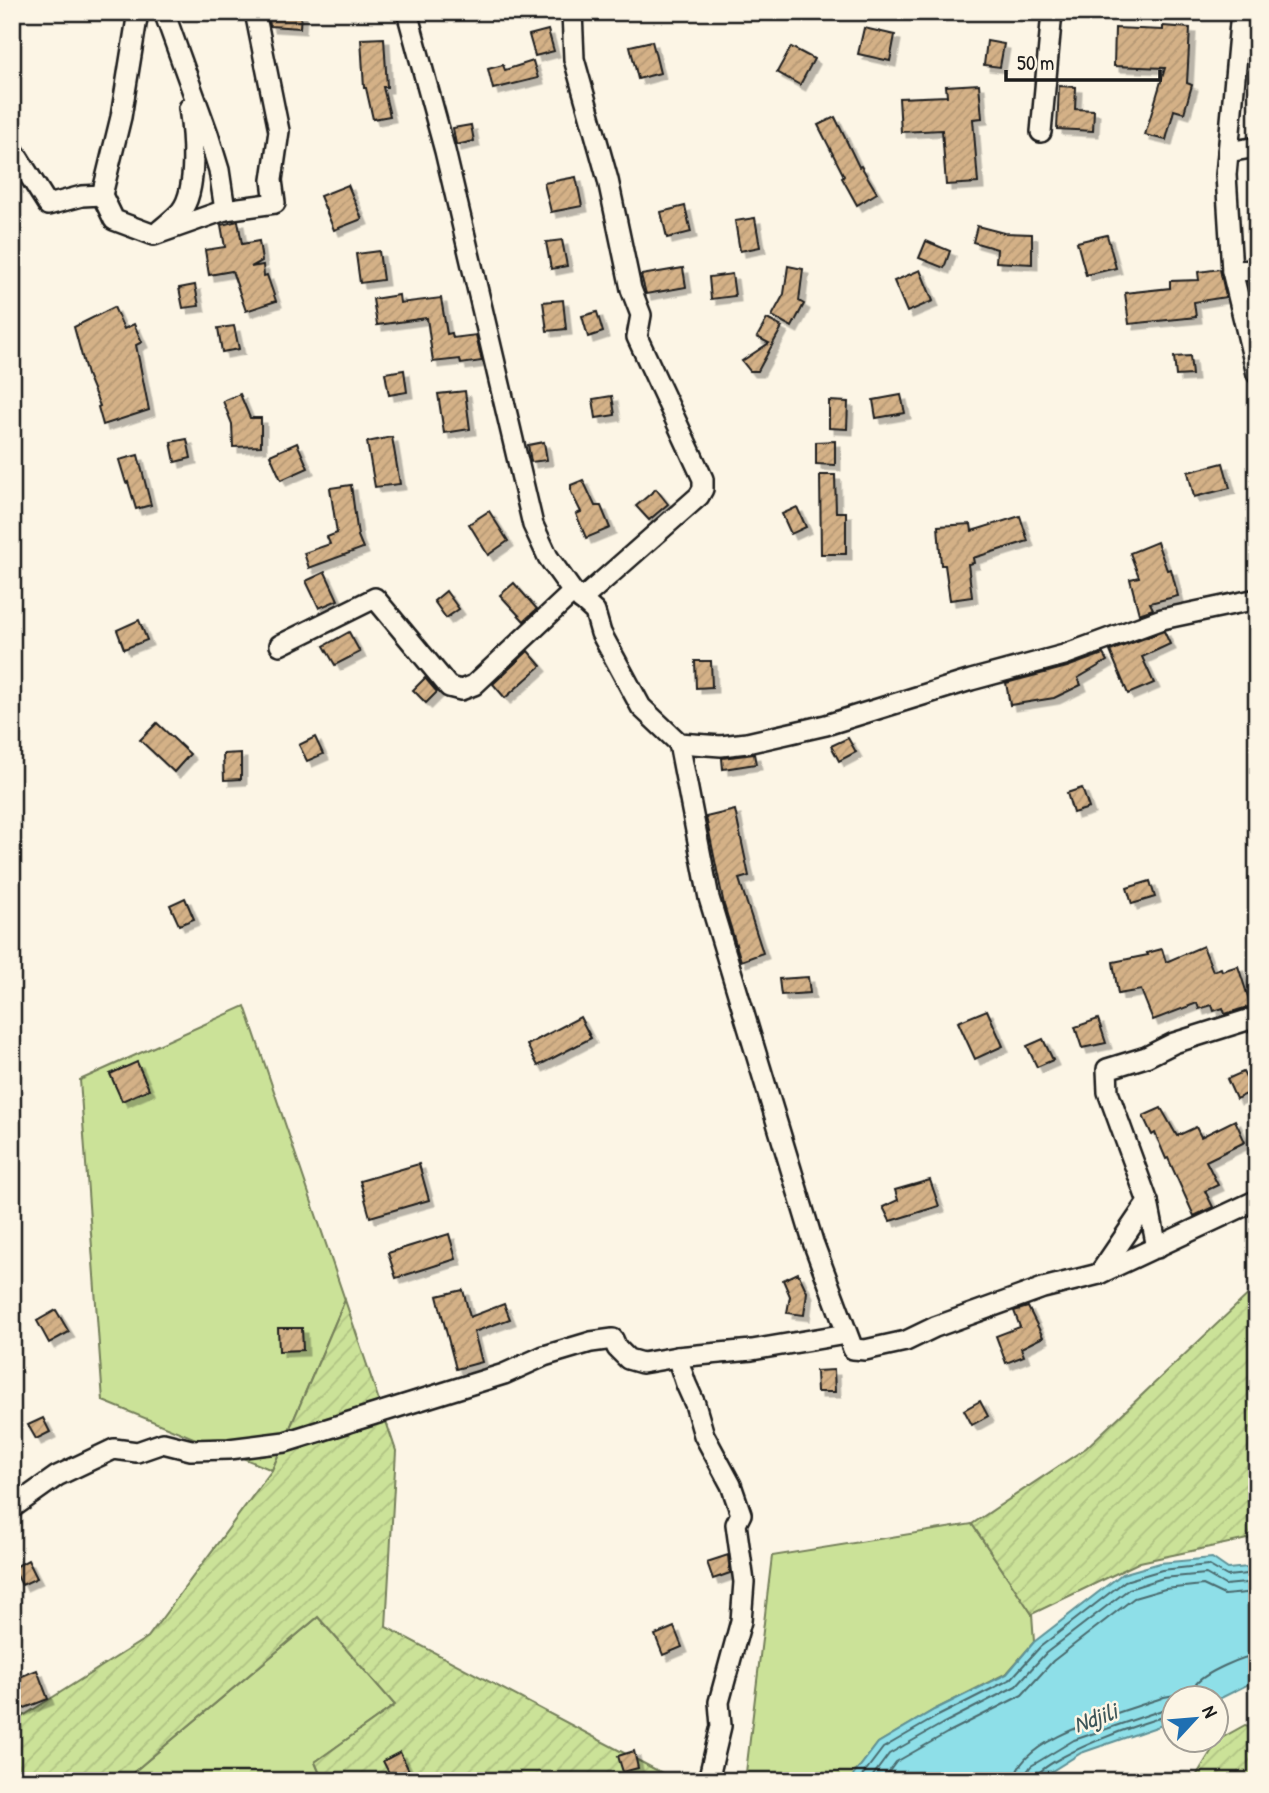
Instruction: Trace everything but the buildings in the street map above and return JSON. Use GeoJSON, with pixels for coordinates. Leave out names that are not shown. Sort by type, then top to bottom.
{"type":"FeatureCollection","features":[{"type":"Feature","properties":{"kind":"street"},"geometry":{"type":"LineString","coordinates":[[138,12],[121,117],[102,195],[114,220],[154,236],[225,211],[275,203],[272,180],[279,131],[255,12]]}},
{"type":"Feature","properties":{"kind":"street"},"geometry":{"type":"LineString","coordinates":[[164,12],[219,170],[225,211]]}},
{"type":"Feature","properties":{"kind":"street"},"geometry":{"type":"LineString","coordinates":[[407,12],[445,151],[533,525],[548,557],[577,596],[595,612],[601,632],[641,707],[679,743],[709,898],[813,1241],[853,1349],[865,1350],[906,1341],[935,1327],[1043,1287],[1099,1274],[1257,1200]]}},
{"type":"Feature","properties":{"kind":"street"},"geometry":{"type":"LineString","coordinates":[[280,645],[375,598],[449,687],[461,690],[474,685],[704,489],[703,479],[638,337],[640,315],[631,289],[608,180],[574,59],[572,12]]}},
{"type":"Feature","properties":{"kind":"street"},"geometry":{"type":"LineString","coordinates":[[1041,132],[1052,12]]}},
{"type":"Feature","properties":{"kind":"street"},"geometry":{"type":"LineString","coordinates":[[1241,12],[1226,176],[1232,271],[1257,374]]}},
{"type":"Feature","properties":{"kind":"street"},"geometry":{"type":"LineString","coordinates":[[154,236],[183,209],[192,180],[193,133],[183,67]]}},
{"type":"Feature","properties":{"kind":"street"},"geometry":{"type":"LineString","coordinates":[[1228,152],[1257,147]]}},
{"type":"Feature","properties":{"kind":"street"},"geometry":{"type":"LineString","coordinates":[[12,148],[48,205],[82,196],[102,195]]}},
{"type":"Feature","properties":{"kind":"street"},"geometry":{"type":"LineString","coordinates":[[1232,271],[1257,270]]}},
{"type":"Feature","properties":{"kind":"street"},"geometry":{"type":"LineString","coordinates":[[679,743],[721,746],[747,743],[826,725],[971,680],[1064,655],[1162,619],[1257,599]]}},
{"type":"Feature","properties":{"kind":"street"},"geometry":{"type":"LineString","coordinates":[[1157,1248],[1148,1202],[1108,1092],[1107,1069],[1146,1057],[1174,1043],[1257,1017]]}},
{"type":"Feature","properties":{"kind":"street"},"geometry":{"type":"LineString","coordinates":[[1099,1274],[1148,1202]]}},
{"type":"Feature","properties":{"kind":"street"},"geometry":{"type":"LineString","coordinates":[[12,1508],[57,1476],[114,1449],[137,1452],[163,1443],[191,1450],[229,1449],[285,1442],[504,1374],[544,1356],[591,1342],[612,1339],[628,1359],[642,1363],[752,1350],[846,1334]]}},
{"type":"Feature","properties":{"kind":"street"},"geometry":{"type":"LineString","coordinates":[[677,1357],[704,1435],[731,1485],[741,1514],[736,1524],[744,1582],[741,1621],[719,1702],[721,1726],[708,1781]]}},
{"type":"Feature","properties":{"kind":"green space"},"geometry":{"type":"Polygon","coordinates":[[[245,1006],[345,1300],[272,1470],[103,1401],[80,1080],[245,1006]]]}},
{"type":"Feature","properties":{"kind":"green space"},"geometry":{"type":"Polygon","coordinates":[[[1257,1286],[1257,1537],[1140,1562],[1032,1614],[972,1524],[1086,1448],[1257,1286]]]}},
{"type":"Feature","properties":{"kind":"green space"},"geometry":{"type":"Polygon","coordinates":[[[345,1300],[396,1451],[386,1627],[677,1781],[323,1781],[315,1762],[395,1705],[318,1617],[123,1781],[12,1781],[12,1723],[148,1637],[272,1470],[345,1300]]]}},
{"type":"Feature","properties":{"kind":"green space"},"geometry":{"type":"Polygon","coordinates":[[[972,1524],[1032,1614],[1034,1642],[1007,1673],[934,1710],[878,1743],[849,1781],[745,1781],[772,1556],[972,1524]]]}},
{"type":"Feature","properties":{"kind":"green space"},"geometry":{"type":"Polygon","coordinates":[[[318,1617],[395,1705],[315,1762],[323,1781],[123,1781],[318,1617]]]}},
{"type":"Feature","properties":{"kind":"green space"},"geometry":{"type":"Polygon","coordinates":[[[1245,1725],[1257,1728],[1257,1781],[1193,1781],[1209,1755],[1230,1755],[1230,1733],[1245,1725]]]}},
{"type":"Feature","properties":{"kind":"water","name":"Ndjili"},"geometry":{"type":"Polygon","coordinates":[[[1212,1558],[1228,1569],[1257,1566],[1257,1680],[1230,1694],[1230,1685],[1160,1685],[1160,1726],[1081,1753],[1036,1781],[849,1781],[878,1743],[934,1710],[1007,1674],[1034,1642],[1122,1574],[1160,1563],[1212,1558]]]}}]}
